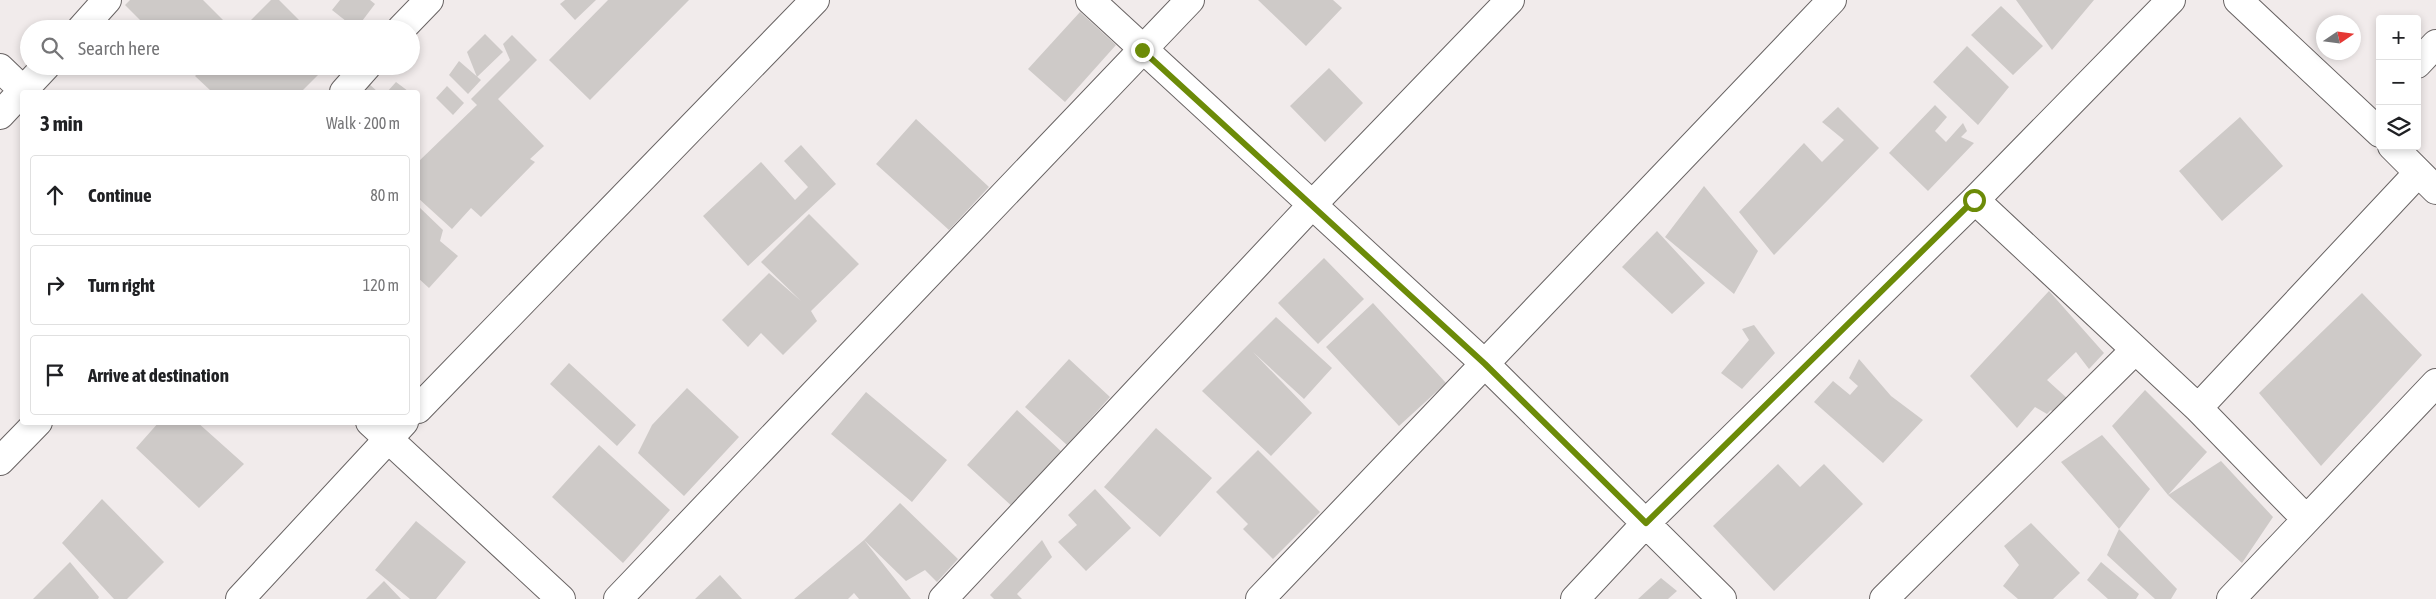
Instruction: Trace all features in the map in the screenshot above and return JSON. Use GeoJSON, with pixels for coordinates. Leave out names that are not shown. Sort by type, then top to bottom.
{"type":"FeatureCollection","features":[{"type":"Feature","properties":{"kind":"street"},"geometry":{"type":"LineString","coordinates":[[89,20],[107,0]]}},
{"type":"Feature","properties":{"kind":"street"},"geometry":{"type":"LineString","coordinates":[[410,20],[429,0]]}},
{"type":"Feature","properties":{"kind":"street"},"geometry":{"type":"LineString","coordinates":[[420,406],[815,0]]}},
{"type":"Feature","properties":{"kind":"street"},"geometry":{"type":"LineString","coordinates":[[1090,0],[1142,50],[1485,364],[1722,599]]}},
{"type":"Feature","properties":{"kind":"street"},"geometry":{"type":"LineString","coordinates":[[618,599],[1190,0]]}},
{"type":"Feature","properties":{"kind":"street"},"geometry":{"type":"LineString","coordinates":[[943,599],[1312,205],[1510,0]]}},
{"type":"Feature","properties":{"kind":"street"},"geometry":{"type":"LineString","coordinates":[[1260,599],[1832,0]]}},
{"type":"Feature","properties":{"kind":"street"},"geometry":{"type":"LineString","coordinates":[[1575,599],[1646,523],[1974,200],[2171,0]]}},
{"type":"Feature","properties":{"kind":"street"},"geometry":{"type":"LineString","coordinates":[[2238,0],[2375,118]]}},
{"type":"Feature","properties":{"kind":"street"},"geometry":{"type":"LineString","coordinates":[[2421,60],[2436,44]]}},
{"type":"Feature","properties":{"kind":"street"},"geometry":{"type":"LineString","coordinates":[[0,68],[22,90]]}},
{"type":"Feature","properties":{"kind":"street"},"geometry":{"type":"LineString","coordinates":[[26,90],[38,75]]}},
{"type":"Feature","properties":{"kind":"street"},"geometry":{"type":"LineString","coordinates":[[346,90],[359,75]]}},
{"type":"Feature","properties":{"kind":"street"},"geometry":{"type":"LineString","coordinates":[[0,115],[20,96]]}},
{"type":"Feature","properties":{"kind":"street"},"geometry":{"type":"LineString","coordinates":[[2198,408],[2427,182],[2396,150]]}},
{"type":"Feature","properties":{"kind":"street"},"geometry":{"type":"LineString","coordinates":[[1974,200],[2198,408],[2306,520]]}},
{"type":"Feature","properties":{"kind":"street"},"geometry":{"type":"LineString","coordinates":[[1884,599],[2134,350]]}},
{"type":"Feature","properties":{"kind":"street"},"geometry":{"type":"LineString","coordinates":[[2231,599],[2436,384]]}},
{"type":"Feature","properties":{"kind":"street"},"geometry":{"type":"LineString","coordinates":[[0,461],[35,425]]}},
{"type":"Feature","properties":{"kind":"street"},"geometry":{"type":"LineString","coordinates":[[240,599],[387,428],[561,599]]}},
{"type":"Feature","properties":{"kind":"building"},"geometry":{"type":"Polygon","coordinates":[[[130,0],[203,0],[223,20],[140,20],[125,5],[130,0]]]}},
{"type":"Feature","properties":{"kind":"building"},"geometry":{"type":"Polygon","coordinates":[[[271,0],[279,0],[299,20],[251,20],[271,0]]]}},
{"type":"Feature","properties":{"kind":"building"},"geometry":{"type":"Polygon","coordinates":[[[340,0],[370,0],[375,4],[363,20],[345,20],[332,10],[340,0]]]}},
{"type":"Feature","properties":{"kind":"building"},"geometry":{"type":"Polygon","coordinates":[[[565,0],[596,0],[575,20],[560,4],[565,0]]]}},
{"type":"Feature","properties":{"kind":"building"},"geometry":{"type":"Polygon","coordinates":[[[608,0],[689,0],[590,100],[549,60],[608,0]]]}},
{"type":"Feature","properties":{"kind":"building"},"geometry":{"type":"Polygon","coordinates":[[[1258,0],[1333,0],[1342,8],[1306,46],[1258,0]]]}},
{"type":"Feature","properties":{"kind":"building"},"geometry":{"type":"Polygon","coordinates":[[[2016,0],[2094,0],[2052,50],[2016,0]]]}},
{"type":"Feature","properties":{"kind":"building"},"geometry":{"type":"Polygon","coordinates":[[[2001,6],[2043,46],[2013,75],[1971,35],[2001,6]]]}},
{"type":"Feature","properties":{"kind":"building"},"geometry":{"type":"Polygon","coordinates":[[[1080,12],[1116,45],[1065,102],[1028,69],[1080,12]]]}},
{"type":"Feature","properties":{"kind":"building"},"geometry":{"type":"Polygon","coordinates":[[[485,34],[503,52],[477,77],[467,52],[485,34]]]}},
{"type":"Feature","properties":{"kind":"building"},"geometry":{"type":"Polygon","coordinates":[[[512,35],[537,60],[498,99],[544,146],[530,159],[535,162],[481,217],[471,208],[452,229],[420,200],[420,160],[477,105],[471,99],[510,60],[503,44],[512,35]]]}},
{"type":"Feature","properties":{"kind":"building"},"geometry":{"type":"Polygon","coordinates":[[[1967,46],[2009,87],[1978,125],[1933,82],[1967,46]]]}},
{"type":"Feature","properties":{"kind":"building"},"geometry":{"type":"Polygon","coordinates":[[[459,61],[481,80],[468,94],[449,75],[459,61]]]}},
{"type":"Feature","properties":{"kind":"building"},"geometry":{"type":"Polygon","coordinates":[[[1329,68],[1363,103],[1325,142],[1290,106],[1329,68]]]}},
{"type":"Feature","properties":{"kind":"building"},"geometry":{"type":"Polygon","coordinates":[[[318,75],[303,90],[210,90],[195,76],[318,75]]]}},
{"type":"Feature","properties":{"kind":"building"},"geometry":{"type":"Polygon","coordinates":[[[396,82],[407,90],[389,90],[396,82]]]}},
{"type":"Feature","properties":{"kind":"building"},"geometry":{"type":"Polygon","coordinates":[[[368,83],[376,90],[359,90],[368,83]]]}},
{"type":"Feature","properties":{"kind":"building"},"geometry":{"type":"Polygon","coordinates":[[[447,86],[464,103],[453,115],[436,98],[447,86]]]}},
{"type":"Feature","properties":{"kind":"building"},"geometry":{"type":"Polygon","coordinates":[[[1935,105],[1947,117],[1935,131],[1946,142],[1963,123],[1967,131],[1961,137],[1974,143],[1928,191],[1889,153],[1935,105]]]}},
{"type":"Feature","properties":{"kind":"building"},"geometry":{"type":"Polygon","coordinates":[[[1838,107],[1879,148],[1774,255],[1739,212],[1804,143],[1822,162],[1844,140],[1822,122],[1838,107]]]}},
{"type":"Feature","properties":{"kind":"building"},"geometry":{"type":"Polygon","coordinates":[[[2240,117],[2283,166],[2222,221],[2179,171],[2240,117]]]}},
{"type":"Feature","properties":{"kind":"building"},"geometry":{"type":"Polygon","coordinates":[[[916,119],[989,187],[949,230],[876,164],[916,119]]]}},
{"type":"Feature","properties":{"kind":"building"},"geometry":{"type":"Polygon","coordinates":[[[801,145],[836,184],[748,266],[703,216],[761,162],[795,200],[808,187],[784,161],[801,145]]]}},
{"type":"Feature","properties":{"kind":"building"},"geometry":{"type":"Polygon","coordinates":[[[1704,186],[1758,251],[1734,294],[1665,237],[1704,186]]]}},
{"type":"Feature","properties":{"kind":"building"},"geometry":{"type":"Polygon","coordinates":[[[420,208],[443,230],[440,241],[458,256],[429,288],[420,280],[420,208]]]}},
{"type":"Feature","properties":{"kind":"building"},"geometry":{"type":"Polygon","coordinates":[[[809,214],[859,264],[811,311],[817,321],[783,355],[761,333],[748,347],[722,320],[769,273],[801,301],[761,262],[809,214]]]}},
{"type":"Feature","properties":{"kind":"building"},"geometry":{"type":"Polygon","coordinates":[[[1657,231],[1705,283],[1672,314],[1622,267],[1657,231]]]}},
{"type":"Feature","properties":{"kind":"building"},"geometry":{"type":"Polygon","coordinates":[[[1324,258],[1364,299],[1318,344],[1278,303],[1324,258]]]}},
{"type":"Feature","properties":{"kind":"building"},"geometry":{"type":"Polygon","coordinates":[[[2049,291],[2104,353],[2089,369],[2076,352],[2047,380],[2068,399],[2057,417],[2051,410],[2047,414],[2035,407],[2017,428],[1970,376],[2049,291]]]}},
{"type":"Feature","properties":{"kind":"building"},"geometry":{"type":"Polygon","coordinates":[[[2362,293],[2422,355],[2321,466],[2259,393],[2362,293]]]}},
{"type":"Feature","properties":{"kind":"building"},"geometry":{"type":"Polygon","coordinates":[[[1373,303],[1446,383],[1399,426],[1326,347],[1373,303]]]}},
{"type":"Feature","properties":{"kind":"building"},"geometry":{"type":"Polygon","coordinates":[[[1276,317],[1332,368],[1304,399],[1253,352],[1312,413],[1271,456],[1202,391],[1276,317]]]}},
{"type":"Feature","properties":{"kind":"building"},"geometry":{"type":"Polygon","coordinates":[[[1754,325],[1775,353],[1742,389],[1721,373],[1749,340],[1742,329],[1754,325]]]}},
{"type":"Feature","properties":{"kind":"building"},"geometry":{"type":"Polygon","coordinates":[[[1069,359],[1110,397],[1067,445],[1025,407],[1069,359]]]}},
{"type":"Feature","properties":{"kind":"building"},"geometry":{"type":"Polygon","coordinates":[[[1859,359],[1891,396],[1923,420],[1883,463],[1814,402],[1833,381],[1850,395],[1858,386],[1849,378],[1859,359]]]}},
{"type":"Feature","properties":{"kind":"building"},"geometry":{"type":"Polygon","coordinates":[[[569,363],[636,425],[617,446],[550,384],[569,363]]]}},
{"type":"Feature","properties":{"kind":"building"},"geometry":{"type":"Polygon","coordinates":[[[687,388],[739,437],[684,496],[638,453],[652,425],[687,388]]]}},
{"type":"Feature","properties":{"kind":"building"},"geometry":{"type":"Polygon","coordinates":[[[2145,390],[2207,452],[2168,495],[2112,426],[2145,390]]]}},
{"type":"Feature","properties":{"kind":"building"},"geometry":{"type":"Polygon","coordinates":[[[866,392],[947,460],[912,502],[831,434],[866,392]]]}},
{"type":"Feature","properties":{"kind":"building"},"geometry":{"type":"Polygon","coordinates":[[[1017,410],[1064,454],[1015,509],[967,465],[1017,410]]]}},
{"type":"Feature","properties":{"kind":"building"},"geometry":{"type":"Polygon","coordinates":[[[156,425],[200,425],[244,464],[199,508],[136,448],[156,425]]]}},
{"type":"Feature","properties":{"kind":"building"},"geometry":{"type":"Polygon","coordinates":[[[1156,428],[1212,478],[1160,537],[1104,487],[1156,428]]]}},
{"type":"Feature","properties":{"kind":"building"},"geometry":{"type":"Polygon","coordinates":[[[2102,435],[2150,489],[2119,529],[2061,462],[2102,435]]]}},
{"type":"Feature","properties":{"kind":"building"},"geometry":{"type":"Polygon","coordinates":[[[599,445],[670,510],[623,563],[552,497],[599,445]]]}},
{"type":"Feature","properties":{"kind":"building"},"geometry":{"type":"Polygon","coordinates":[[[1258,450],[1320,512],[1273,559],[1243,529],[1248,524],[1216,492],[1258,450]]]}},
{"type":"Feature","properties":{"kind":"building"},"geometry":{"type":"Polygon","coordinates":[[[2221,461],[2273,517],[2242,563],[2168,495],[2221,461]]]}},
{"type":"Feature","properties":{"kind":"building"},"geometry":{"type":"Polygon","coordinates":[[[1778,464],[1800,487],[1824,464],[1863,504],[1774,591],[1713,526],[1778,464]]]}},
{"type":"Feature","properties":{"kind":"building"},"geometry":{"type":"Polygon","coordinates":[[[1095,489],[1131,528],[1086,571],[1058,542],[1077,525],[1068,515],[1095,489]]]}},
{"type":"Feature","properties":{"kind":"building"},"geometry":{"type":"Polygon","coordinates":[[[102,499],[164,562],[127,599],[114,599],[62,543],[102,499]]]}},
{"type":"Feature","properties":{"kind":"building"},"geometry":{"type":"Polygon","coordinates":[[[900,503],[958,559],[937,582],[925,570],[906,581],[864,540],[900,503]]]}},
{"type":"Feature","properties":{"kind":"building"},"geometry":{"type":"Polygon","coordinates":[[[416,521],[466,562],[436,599],[410,599],[375,570],[416,521]]]}},
{"type":"Feature","properties":{"kind":"building"},"geometry":{"type":"Polygon","coordinates":[[[2031,523],[2080,573],[2053,599],[2018,599],[2003,586],[2019,565],[2004,546],[2031,523]]]}},
{"type":"Feature","properties":{"kind":"building"},"geometry":{"type":"Polygon","coordinates":[[[2119,529],[2177,589],[2171,599],[2155,599],[2107,555],[2119,529]]]}},
{"type":"Feature","properties":{"kind":"building"},"geometry":{"type":"Polygon","coordinates":[[[864,540],[911,599],[859,599],[854,593],[848,599],[794,599],[864,540]]]}},
{"type":"Feature","properties":{"kind":"building"},"geometry":{"type":"Polygon","coordinates":[[[1042,540],[1052,557],[1017,594],[1022,599],[994,599],[990,595],[1042,540]]]}},
{"type":"Feature","properties":{"kind":"building"},"geometry":{"type":"Polygon","coordinates":[[[70,562],[99,597],[98,599],[33,599],[70,562]]]}},
{"type":"Feature","properties":{"kind":"building"},"geometry":{"type":"Polygon","coordinates":[[[2101,562],[2139,594],[2136,599],[2108,599],[2087,580],[2101,562]]]}},
{"type":"Feature","properties":{"kind":"building"},"geometry":{"type":"Polygon","coordinates":[[[720,575],[742,599],[695,599],[720,575]]]}},
{"type":"Feature","properties":{"kind":"building"},"geometry":{"type":"Polygon","coordinates":[[[1661,578],[1677,591],[1668,599],[1638,599],[1661,578]]]}},
{"type":"Feature","properties":{"kind":"building"},"geometry":{"type":"Polygon","coordinates":[[[384,581],[401,599],[366,599],[384,581]]]}},
{"type":"Feature","properties":{"kind":"route"},"geometry":{"type":"LineString","coordinates":[[1142,50],[1485,364],[1646,523],[1974,200]]}}]}
